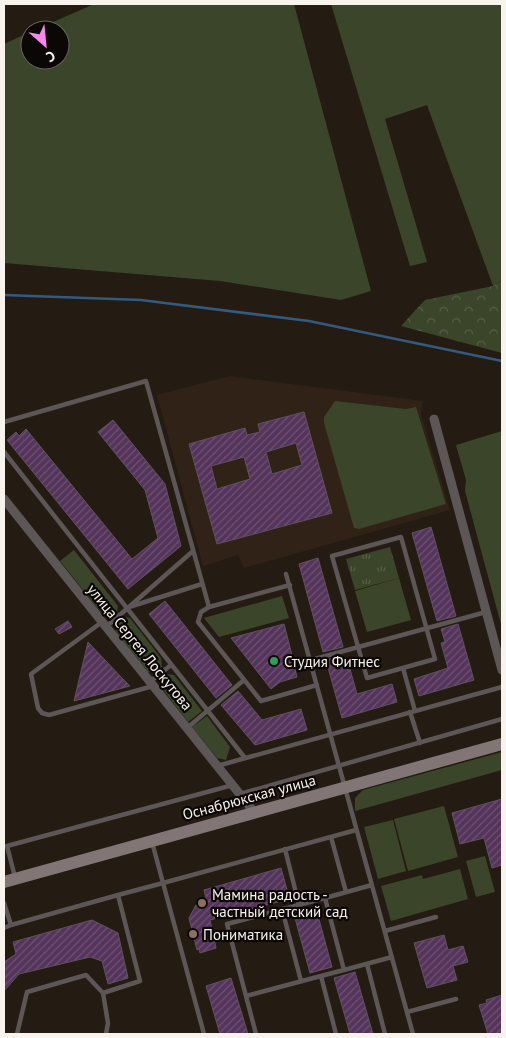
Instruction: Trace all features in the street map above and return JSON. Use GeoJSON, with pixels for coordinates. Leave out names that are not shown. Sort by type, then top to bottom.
{"type":"FeatureCollection","features":[{"type":"Feature","properties":{"kind":"street"},"geometry":{"type":"LineString","coordinates":[[434,419],[502,670]]}},
{"type":"Feature","properties":{"kind":"street","name":"улица Сергея Лоскутова"},"geometry":{"type":"LineString","coordinates":[[4,499],[254,812]]}},
{"type":"Feature","properties":{"kind":"street","name":"Оснабрюкская улица"},"geometry":{"type":"LineString","coordinates":[[10,880],[502,744]]}},
{"type":"Feature","properties":{"kind":"lane"},"geometry":{"type":"LineString","coordinates":[[4,422],[146,381],[208,608]]}},
{"type":"Feature","properties":{"kind":"lane"},"geometry":{"type":"LineString","coordinates":[[4,452],[245,758]]}},
{"type":"Feature","properties":{"kind":"lane"},"geometry":{"type":"LineString","coordinates":[[401,536],[427,628],[435,659],[366,678],[332,556],[401,536]]}},
{"type":"Feature","properties":{"kind":"lane"},"geometry":{"type":"LineString","coordinates":[[171,665],[152,684],[49,714],[42,713],[38,708],[31,674],[126,608],[193,552]]}},
{"type":"Feature","properties":{"kind":"lane"},"geometry":{"type":"LineString","coordinates":[[286,574],[413,1034]]}},
{"type":"Feature","properties":{"kind":"lane"},"geometry":{"type":"LineString","coordinates":[[126,608],[202,584]]}},
{"type":"Feature","properties":{"kind":"lane"},"geometry":{"type":"LineString","coordinates":[[290,585],[208,608],[201,612],[198,622],[261,701],[317,685]]}},
{"type":"Feature","properties":{"kind":"lane"},"geometry":{"type":"LineString","coordinates":[[311,660],[486,612]]}},
{"type":"Feature","properties":{"kind":"lane"},"geometry":{"type":"LineString","coordinates":[[402,668],[420,743]]}},
{"type":"Feature","properties":{"kind":"lane"},"geometry":{"type":"LineString","coordinates":[[187,728],[244,680]]}},
{"type":"Feature","properties":{"kind":"lane"},"geometry":{"type":"LineString","coordinates":[[217,766],[502,687]]}},
{"type":"Feature","properties":{"kind":"lane"},"geometry":{"type":"LineString","coordinates":[[240,794],[502,719]]}},
{"type":"Feature","properties":{"kind":"lane"},"geometry":{"type":"LineString","coordinates":[[10,880],[7,846],[233,785]]}},
{"type":"Feature","properties":{"kind":"lane"},"geometry":{"type":"LineString","coordinates":[[4,928],[163,882],[356,830]]}},
{"type":"Feature","properties":{"kind":"lane"},"geometry":{"type":"LineString","coordinates":[[331,837],[346,892]]}},
{"type":"Feature","properties":{"kind":"lane"},"geometry":{"type":"LineString","coordinates":[[152,841],[204,1034]]}},
{"type":"Feature","properties":{"kind":"lane"},"geometry":{"type":"LineString","coordinates":[[285,849],[299,904]]}},
{"type":"Feature","properties":{"kind":"lane"},"geometry":{"type":"LineString","coordinates":[[256,1034],[227,924],[372,885]]}},
{"type":"Feature","properties":{"kind":"lane"},"geometry":{"type":"LineString","coordinates":[[103,993],[140,981],[118,895]]}},
{"type":"Feature","properties":{"kind":"lane"},"geometry":{"type":"LineString","coordinates":[[325,898],[344,970]]}},
{"type":"Feature","properties":{"kind":"lane"},"geometry":{"type":"LineString","coordinates":[[4,903],[11,925]]}},
{"type":"Feature","properties":{"kind":"lane"},"geometry":{"type":"LineString","coordinates":[[282,909],[301,981]]}},
{"type":"Feature","properties":{"kind":"lane"},"geometry":{"type":"LineString","coordinates":[[384,931],[436,917]]}},
{"type":"Feature","properties":{"kind":"lane"},"geometry":{"type":"LineString","coordinates":[[246,996],[392,957]]}},
{"type":"Feature","properties":{"kind":"lane"},"geometry":{"type":"LineString","coordinates":[[367,964],[385,1034]]}},
{"type":"Feature","properties":{"kind":"lane"},"geometry":{"type":"LineString","coordinates":[[17,1034],[27,992],[86,975],[103,993],[108,1023],[106,1034]]}},
{"type":"Feature","properties":{"kind":"lane"},"geometry":{"type":"LineString","coordinates":[[321,976],[336,1034]]}},
{"type":"Feature","properties":{"kind":"lane"},"geometry":{"type":"LineString","coordinates":[[407,1012],[456,999]]}},
{"type":"Feature","properties":{"kind":"shaded area"},"geometry":{"type":"Polygon","coordinates":[[[229,376],[423,401],[421,414],[450,510],[244,568],[238,555],[203,566],[157,395],[229,376]]]}},
{"type":"Feature","properties":{"kind":"green space"},"geometry":{"type":"Polygon","coordinates":[[[94,4],[294,4],[371,291],[341,300],[220,281],[4,263],[4,44],[20,37],[20,70],[70,70],[70,20],[58,20],[94,4]]]}},
{"type":"Feature","properties":{"kind":"green space"},"geometry":{"type":"Polygon","coordinates":[[[331,4],[502,4],[502,280],[493,286],[427,105],[385,119],[427,262],[410,266],[331,4]]]}},
{"type":"Feature","properties":{"kind":"green space"},"geometry":{"type":"Polygon","coordinates":[[[502,280],[502,353],[401,326],[425,300],[493,286],[502,280]]]}},
{"type":"Feature","properties":{"kind":"green space"},"geometry":{"type":"Polygon","coordinates":[[[335,401],[406,409],[416,407],[446,504],[359,529],[354,528],[324,423],[324,417],[335,401]]]}},
{"type":"Feature","properties":{"kind":"green space"},"geometry":{"type":"Polygon","coordinates":[[[502,431],[502,628],[465,491],[466,480],[456,445],[502,431]]]}},
{"type":"Feature","properties":{"kind":"green space"},"geometry":{"type":"Polygon","coordinates":[[[390,547],[399,578],[355,590],[346,559],[390,547]]]}},
{"type":"Feature","properties":{"kind":"green space"},"geometry":{"type":"Polygon","coordinates":[[[74,550],[118,606],[117,612],[109,618],[103,615],[60,561],[74,550]]]}},
{"type":"Feature","properties":{"kind":"green space"},"geometry":{"type":"Polygon","coordinates":[[[399,578],[411,620],[367,632],[355,591],[399,578]]]}},
{"type":"Feature","properties":{"kind":"green space"},"geometry":{"type":"Polygon","coordinates":[[[282,596],[289,618],[219,637],[204,618],[282,596]]]}},
{"type":"Feature","properties":{"kind":"green space"},"geometry":{"type":"Polygon","coordinates":[[[125,617],[130,618],[161,658],[162,667],[156,673],[148,672],[116,632],[115,623],[125,617]]]}},
{"type":"Feature","properties":{"kind":"green space"},"geometry":{"type":"Polygon","coordinates":[[[166,674],[174,675],[202,711],[188,722],[161,687],[161,679],[166,674]]]}},
{"type":"Feature","properties":{"kind":"green space"},"geometry":{"type":"Polygon","coordinates":[[[207,716],[230,747],[226,760],[217,758],[192,727],[207,716]]]}},
{"type":"Feature","properties":{"kind":"green space"},"geometry":{"type":"Polygon","coordinates":[[[502,752],[502,770],[355,811],[355,798],[363,790],[502,752]]]}},
{"type":"Feature","properties":{"kind":"green space"},"geometry":{"type":"Polygon","coordinates":[[[444,806],[458,857],[408,871],[394,819],[444,806]]]}},
{"type":"Feature","properties":{"kind":"green space"},"geometry":{"type":"Polygon","coordinates":[[[393,820],[406,871],[378,879],[364,827],[393,820]]]}},
{"type":"Feature","properties":{"kind":"green space"},"geometry":{"type":"Polygon","coordinates":[[[485,856],[495,892],[476,897],[466,861],[485,856]]]}},
{"type":"Feature","properties":{"kind":"green space"},"geometry":{"type":"Polygon","coordinates":[[[460,869],[468,899],[391,921],[381,886],[422,875],[423,879],[460,869]]]}},
{"type":"Feature","properties":{"kind":"building"},"geometry":{"type":"Polygon","coordinates":[[[304,412],[332,513],[217,544],[189,444],[245,428],[247,435],[260,432],[258,424],[304,412]],[[296,443],[266,452],[272,474],[302,465],[296,443]],[[244,457],[211,466],[217,489],[250,479],[244,457]]]}},
{"type":"Feature","properties":{"kind":"building"},"geometry":{"type":"Polygon","coordinates":[[[113,420],[165,484],[181,546],[128,589],[7,440],[16,432],[19,436],[26,429],[132,559],[158,538],[145,490],[98,432],[113,420]]]}},
{"type":"Feature","properties":{"kind":"building"},"geometry":{"type":"Polygon","coordinates":[[[431,527],[456,616],[437,621],[412,533],[431,527]]]}},
{"type":"Feature","properties":{"kind":"building"},"geometry":{"type":"Polygon","coordinates":[[[318,558],[343,647],[323,652],[299,564],[318,558]]]}},
{"type":"Feature","properties":{"kind":"building"},"geometry":{"type":"Polygon","coordinates":[[[165,601],[232,685],[216,698],[149,614],[165,601]]]}},
{"type":"Feature","properties":{"kind":"building"},"geometry":{"type":"Polygon","coordinates":[[[68,621],[72,627],[59,634],[55,629],[68,621]]]}},
{"type":"Feature","properties":{"kind":"building"},"geometry":{"type":"Polygon","coordinates":[[[284,624],[297,668],[295,669],[297,677],[280,682],[271,689],[231,638],[284,624]]]}},
{"type":"Feature","properties":{"kind":"building"},"geometry":{"type":"Polygon","coordinates":[[[458,624],[474,680],[419,696],[414,679],[448,668],[441,643],[445,642],[441,629],[458,624]]]}},
{"type":"Feature","properties":{"kind":"building"},"geometry":{"type":"Polygon","coordinates":[[[88,642],[121,677],[130,686],[74,701],[88,642]]]}},
{"type":"Feature","properties":{"kind":"building"},"geometry":{"type":"Polygon","coordinates":[[[342,656],[346,670],[350,669],[357,694],[392,684],[397,702],[342,718],[326,660],[342,656]]]}},
{"type":"Feature","properties":{"kind":"building"},"geometry":{"type":"Polygon","coordinates":[[[238,691],[262,720],[301,709],[307,730],[255,745],[221,705],[238,691]]]}},
{"type":"Feature","properties":{"kind":"building"},"geometry":{"type":"Polygon","coordinates":[[[502,799],[502,865],[492,868],[484,838],[460,844],[452,813],[502,799]]]}},
{"type":"Feature","properties":{"kind":"building"},"geometry":{"type":"Polygon","coordinates":[[[281,868],[289,897],[284,898],[285,900],[210,920],[216,948],[200,953],[199,949],[197,950],[189,918],[196,905],[207,902],[204,890],[281,868]]]}},
{"type":"Feature","properties":{"kind":"building"},"geometry":{"type":"Polygon","coordinates":[[[317,912],[332,967],[310,973],[295,918],[317,912]]]}},
{"type":"Feature","properties":{"kind":"building"},"geometry":{"type":"Polygon","coordinates":[[[92,920],[118,933],[128,978],[108,984],[102,961],[90,957],[19,974],[4,991],[4,962],[16,954],[13,942],[92,920]]]}},
{"type":"Feature","properties":{"kind":"building"},"geometry":{"type":"Polygon","coordinates":[[[444,935],[448,950],[463,946],[468,962],[453,966],[457,980],[427,988],[414,943],[444,935]]]}},
{"type":"Feature","properties":{"kind":"building"},"geometry":{"type":"Polygon","coordinates":[[[355,972],[373,1034],[350,1034],[334,978],[355,972]]]}},
{"type":"Feature","properties":{"kind":"building"},"geometry":{"type":"Polygon","coordinates":[[[231,978],[248,1034],[220,1034],[206,986],[231,978]]]}},
{"type":"Feature","properties":{"kind":"building"},"geometry":{"type":"Polygon","coordinates":[[[502,995],[502,1034],[488,1034],[479,1005],[487,1003],[486,1000],[502,995]]]}},
{"type":"Feature","properties":{"kind":"waterway"},"geometry":{"type":"LineString","coordinates":[[4,295],[141,300],[309,321],[502,361]]}},
{"type":"Feature","properties":{"kind":"place","name":"Студия Фитнес"},"geometry":{"type":"Point","coordinates":[274,661]}},
{"type":"Feature","properties":{"kind":"place","name":"Мамина радость - частный детский сад"},"geometry":{"type":"Point","coordinates":[202,903]}},
{"type":"Feature","properties":{"kind":"place","name":"Пониматика"},"geometry":{"type":"Point","coordinates":[193,934]}}]}
